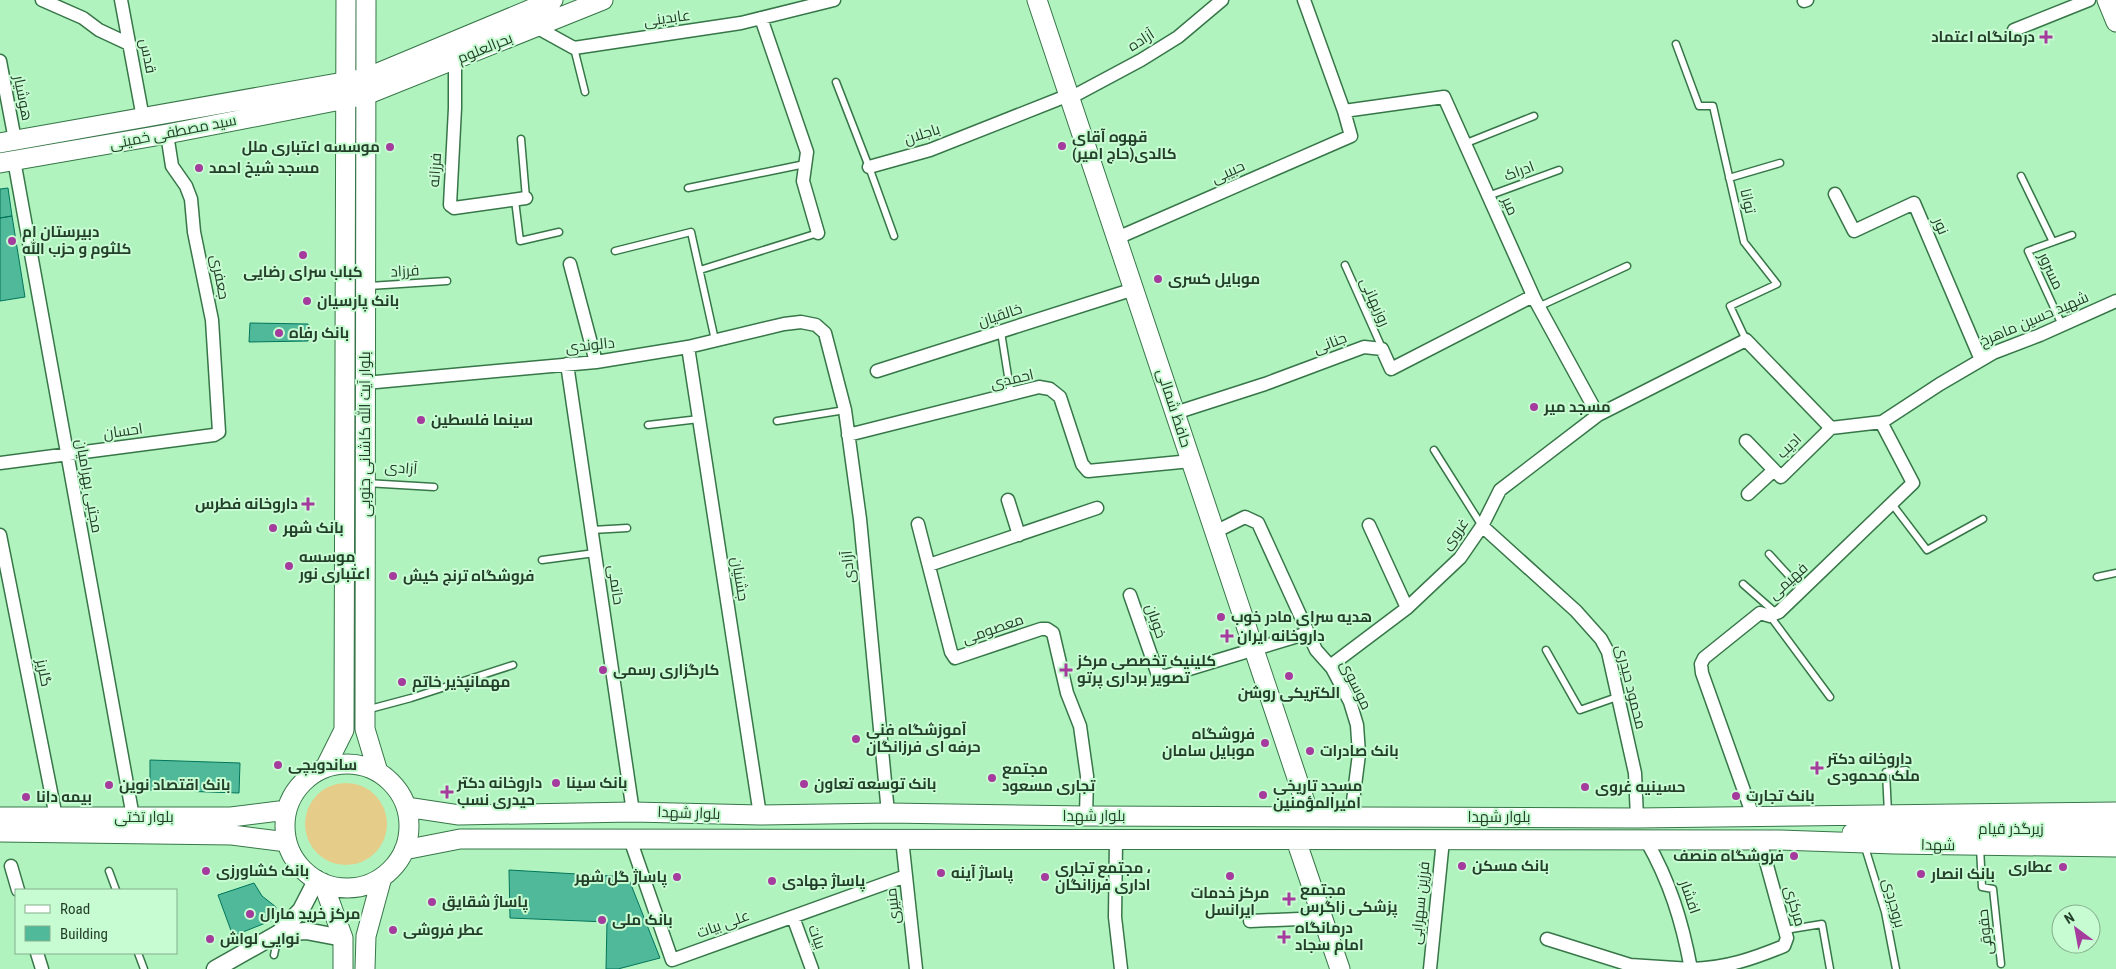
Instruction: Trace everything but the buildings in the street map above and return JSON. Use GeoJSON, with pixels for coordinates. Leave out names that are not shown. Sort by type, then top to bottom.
{"type":"FeatureCollection","features":[{"type":"Feature","properties":{"kind":"main road","name":"بلوار آیت الله کاشانی جنوبی"},"geometry":{"type":"LineString","coordinates":[[325,768],[344,730],[346,0]]}},
{"type":"Feature","properties":{"kind":"main road","name":"بلوار آیت الله کاشانی جنوبی"},"geometry":{"type":"LineString","coordinates":[[366,0],[365,729],[378,772]]}},
{"type":"Feature","properties":{"kind":"main road","name":"بحرالعلوم"},"geometry":{"type":"LineString","coordinates":[[366,87],[553,0]]}},
{"type":"Feature","properties":{"kind":"main road","name":"بحرالعلوم"},"geometry":{"type":"LineString","coordinates":[[366,87],[455,60],[603,0]]}},
{"type":"Feature","properties":{"kind":"main road","name":"حافظ شمالی"},"geometry":{"type":"LineString","coordinates":[[1038,0],[1310,817]]}},
{"type":"Feature","properties":{"kind":"main road"},"geometry":{"type":"LineString","coordinates":[[2107,0],[2116,22]]}},
{"type":"Feature","properties":{"kind":"main road"},"geometry":{"type":"LineString","coordinates":[[345,91],[366,87]]}},
{"type":"Feature","properties":{"kind":"main road","name":"سید مصطفی خمینی"},"geometry":{"type":"LineString","coordinates":[[8,142],[144,118],[345,91]]}},
{"type":"Feature","properties":{"kind":"main road","name":"سید مصطفی خمینی"},"geometry":{"type":"LineString","coordinates":[[7,162],[167,134],[345,91]]}},
{"type":"Feature","properties":{"kind":"main road"},"geometry":{"type":"LineString","coordinates":[[346,764],[357,765],[378,772],[395,787],[406,807],[409,828],[404,850],[391,869],[371,883],[347,888],[320,881],[300,866],[292,855],[287,842],[285,826],[287,810],[293,796],[312,775],[325,768],[346,764]]}},
{"type":"Feature","properties":{"kind":"main road","name":"بلوار شهدا"},"geometry":{"type":"LineString","coordinates":[[406,807],[460,815],[633,812],[760,815],[888,813],[1310,817],[1637,818],[1783,816]]}},
{"type":"Feature","properties":{"kind":"main road","name":"بلوار تختی"},"geometry":{"type":"LineString","coordinates":[[0,817],[231,817],[287,810]]}},
{"type":"Feature","properties":{"kind":"main road","name":"شهدا"},"geometry":{"type":"LineString","coordinates":[[1783,816],[2116,812]]}},
{"type":"Feature","properties":{"kind":"main road"},"geometry":{"type":"LineString","coordinates":[[1783,816],[1870,837]]}},
{"type":"Feature","properties":{"kind":"main road"},"geometry":{"type":"LineString","coordinates":[[1310,817],[1296,840],[1340,969]]}},
{"type":"Feature","properties":{"kind":"main road","name":"زیرگذر قیام"},"geometry":{"type":"LineString","coordinates":[[1870,837],[2116,829]]}},
{"type":"Feature","properties":{"kind":"main road","name":"بلوار تختی"},"geometry":{"type":"LineString","coordinates":[[0,832],[232,835],[287,842]]}},
{"type":"Feature","properties":{"kind":"main road"},"geometry":{"type":"LineString","coordinates":[[1760,840],[1870,837]]}},
{"type":"Feature","properties":{"kind":"main road","name":"شهدا"},"geometry":{"type":"LineString","coordinates":[[1870,837],[1980,846],[2116,848]]}},
{"type":"Feature","properties":{"kind":"main road","name":"بلوار شهدا"},"geometry":{"type":"LineString","coordinates":[[404,850],[460,839],[1760,840]]}},
{"type":"Feature","properties":{"kind":"main road"},"geometry":{"type":"LineString","coordinates":[[365,969],[366,936],[382,877]]}},
{"type":"Feature","properties":{"kind":"main road"},"geometry":{"type":"LineString","coordinates":[[320,881],[343,938],[343,969]]}},
{"type":"Feature","properties":{"kind":"street"},"geometry":{"type":"LineString","coordinates":[[42,0],[83,18],[99,30],[128,44]]}},
{"type":"Feature","properties":{"kind":"street","name":"قدس"},"geometry":{"type":"LineString","coordinates":[[120,0],[144,118]]}},
{"type":"Feature","properties":{"kind":"street","name":"عابدینی"},"geometry":{"type":"LineString","coordinates":[[574,48],[741,23],[834,0]]}},
{"type":"Feature","properties":{"kind":"street","name":"آزاده"},"geometry":{"type":"LineString","coordinates":[[1070,96],[1141,60],[1163,46],[1222,0]]}},
{"type":"Feature","properties":{"kind":"street"},"geometry":{"type":"LineString","coordinates":[[1304,0],[1344,111]]}},
{"type":"Feature","properties":{"kind":"street"},"geometry":{"type":"LineString","coordinates":[[2014,30],[2089,0]]}},
{"type":"Feature","properties":{"kind":"street"},"geometry":{"type":"LineString","coordinates":[[762,18],[807,152],[803,181],[818,234]]}},
{"type":"Feature","properties":{"kind":"street"},"geometry":{"type":"LineString","coordinates":[[536,28],[574,48]]}},
{"type":"Feature","properties":{"kind":"street","name":"فرزانه"},"geometry":{"type":"LineString","coordinates":[[455,60],[455,108],[450,205],[454,208],[521,199]]}},
{"type":"Feature","properties":{"kind":"street","name":"هوشیار"},"geometry":{"type":"LineString","coordinates":[[0,61],[8,142]]}},
{"type":"Feature","properties":{"kind":"street","name":"باجلان"},"geometry":{"type":"LineString","coordinates":[[870,167],[930,150],[1070,96]]}},
{"type":"Feature","properties":{"kind":"street","name":"میر"},"geometry":{"type":"LineString","coordinates":[[1344,111],[1444,97],[1536,301],[1598,415]]}},
{"type":"Feature","properties":{"kind":"street","name":"حبیبی"},"geometry":{"type":"LineString","coordinates":[[1117,238],[1351,136],[1344,111]]}},
{"type":"Feature","properties":{"kind":"street","name":"جعفری"},"geometry":{"type":"LineString","coordinates":[[167,134],[172,166],[186,186],[190,199],[194,232],[212,320],[219,432]]}},
{"type":"Feature","properties":{"kind":"street","name":"مجتبی بهرامیان"},"geometry":{"type":"LineString","coordinates":[[7,162],[67,455],[132,817]]}},
{"type":"Feature","properties":{"kind":"street","name":"نور"},"geometry":{"type":"LineString","coordinates":[[1836,194],[1854,231],[1914,203],[1980,360]]}},
{"type":"Feature","properties":{"kind":"street"},"geometry":{"type":"LineString","coordinates":[[570,264],[596,362]]}},
{"type":"Feature","properties":{"kind":"street","name":"خالقیان"},"geometry":{"type":"LineString","coordinates":[[877,371],[1134,289]]}},
{"type":"Feature","properties":{"kind":"street"},"geometry":{"type":"LineString","coordinates":[[1382,349],[1391,369],[1536,301]]}},
{"type":"Feature","properties":{"kind":"street","name":"شهید حسین ماهرخ"},"geometry":{"type":"LineString","coordinates":[[1881,422],[1993,353],[2116,301]]}},
{"type":"Feature","properties":{"kind":"street","name":"دالوندی"},"geometry":{"type":"LineString","coordinates":[[365,383],[596,362],[688,347],[784,324],[801,322],[816,325]]}},
{"type":"Feature","properties":{"kind":"street","name":"آزادی"},"geometry":{"type":"LineString","coordinates":[[816,325],[825,333],[844,410],[848,435],[860,519],[888,813]]}},
{"type":"Feature","properties":{"kind":"street"},"geometry":{"type":"LineString","coordinates":[[1598,415],[1746,340],[1831,428],[1881,422]]}},
{"type":"Feature","properties":{"kind":"street","name":"جشنیان"},"geometry":{"type":"LineString","coordinates":[[688,347],[760,815]]}},
{"type":"Feature","properties":{"kind":"street","name":"جنانی"},"geometry":{"type":"LineString","coordinates":[[1175,413],[1265,384],[1364,347],[1382,349]]}},
{"type":"Feature","properties":{"kind":"street","name":"حاتمی"},"geometry":{"type":"LineString","coordinates":[[567,364],[633,812]]}},
{"type":"Feature","properties":{"kind":"street","name":"احمدی"},"geometry":{"type":"LineString","coordinates":[[848,435],[1039,387],[1050,389],[1060,397],[1082,464],[1088,471],[1191,461]]}},
{"type":"Feature","properties":{"kind":"street","name":"غروی"},"geometry":{"type":"LineString","coordinates":[[1330,666],[1407,608],[1460,558],[1482,526],[1500,490],[1598,415]]}},
{"type":"Feature","properties":{"kind":"street","name":"فهیمی"},"geometry":{"type":"LineString","coordinates":[[1754,816],[1702,673],[1701,664],[1704,658],[1760,613],[1773,614],[1802,590],[1913,483],[1881,422]]}},
{"type":"Feature","properties":{"kind":"street","name":"ادیب"},"geometry":{"type":"LineString","coordinates":[[1748,494],[1774,470],[1781,477],[1831,428]]}},
{"type":"Feature","properties":{"kind":"street","name":"احسان"},"geometry":{"type":"LineString","coordinates":[[0,463],[214,435],[219,432]]}},
{"type":"Feature","properties":{"kind":"street"},"geometry":{"type":"LineString","coordinates":[[1746,441],[1774,470]]}},
{"type":"Feature","properties":{"kind":"street"},"geometry":{"type":"LineString","coordinates":[[1008,500],[1019,535]]}},
{"type":"Feature","properties":{"kind":"street"},"geometry":{"type":"LineString","coordinates":[[929,566],[1097,508]]}},
{"type":"Feature","properties":{"kind":"street","name":"موسوی"},"geometry":{"type":"LineString","coordinates":[[1215,532],[1245,517],[1258,523],[1316,650],[1330,666],[1350,702],[1357,725],[1359,754],[1351,817]]}},
{"type":"Feature","properties":{"kind":"street","name":"معصومی"},"geometry":{"type":"LineString","coordinates":[[918,524],[951,652],[955,658],[1041,629],[1047,629],[1053,633],[1067,693],[1080,726],[1087,776],[1086,816]]}},
{"type":"Feature","properties":{"kind":"street"},"geometry":{"type":"LineString","coordinates":[[1369,525],[1407,608]]}},
{"type":"Feature","properties":{"kind":"street","name":"محمود حیدری"},"geometry":{"type":"LineString","coordinates":[[1482,526],[1576,611],[1601,639],[1608,652],[1636,773],[1637,818]]}},
{"type":"Feature","properties":{"kind":"street","name":"گلریز"},"geometry":{"type":"LineString","coordinates":[[0,535],[56,817]]}},
{"type":"Feature","properties":{"kind":"street","name":"خوبان"},"geometry":{"type":"LineString","coordinates":[[1130,595],[1158,676],[1166,676],[1254,650]]}},
{"type":"Feature","properties":{"kind":"street"},"geometry":{"type":"LineString","coordinates":[[1254,650],[1308,633]]}},
{"type":"Feature","properties":{"kind":"street","name":"علی بیات"},"geometry":{"type":"LineString","coordinates":[[630,839],[672,960],[906,876]]}},
{"type":"Feature","properties":{"kind":"street","name":"منیری"},"geometry":{"type":"LineString","coordinates":[[902,839],[916,969]]}},
{"type":"Feature","properties":{"kind":"street"},"geometry":{"type":"LineString","coordinates":[[1116,840],[1115,918],[1121,969]]}},
{"type":"Feature","properties":{"kind":"street","name":"فرزین سهرابی"},"geometry":{"type":"LineString","coordinates":[[1430,969],[1443,840]]}},
{"type":"Feature","properties":{"kind":"street","name":"افشار"},"geometry":{"type":"LineString","coordinates":[[1646,840],[1663,870],[1675,902],[1691,969]]}},
{"type":"Feature","properties":{"kind":"street","name":"مرکزی"},"geometry":{"type":"LineString","coordinates":[[1546,939],[1629,967],[1691,969],[1750,965],[1784,946],[1787,938],[1760,840]]}},
{"type":"Feature","properties":{"kind":"street"},"geometry":{"type":"LineString","coordinates":[[11,866],[18,889]]}},
{"type":"Feature","properties":{"kind":"street"},"geometry":{"type":"LineString","coordinates":[[215,969],[279,933],[301,910],[320,881]]}},
{"type":"Feature","properties":{"kind":"street","name":"بیات"},"geometry":{"type":"LineString","coordinates":[[793,917],[812,969]]}},
{"type":"Feature","properties":{"kind":"street"},"geometry":{"type":"LineString","coordinates":[[1250,921],[1323,918]]}},
{"type":"Feature","properties":{"kind":"street"},"geometry":{"type":"LineString","coordinates":[[279,933],[306,931],[343,938]]}},
{"type":"Feature","properties":{"kind":"street"},"geometry":{"type":"LineString","coordinates":[[37,954],[42,969]]}},
{"type":"Feature","properties":{"kind":"lane","name":"توانا"},"geometry":{"type":"LineString","coordinates":[[1676,44],[1699,106],[1713,106],[1744,242],[1777,284],[1730,306],[1746,340]]}},
{"type":"Feature","properties":{"kind":"lane"},"geometry":{"type":"LineString","coordinates":[[574,48],[584,92]]}},
{"type":"Feature","properties":{"kind":"lane"},"geometry":{"type":"LineString","coordinates":[[836,82],[870,167],[894,236]]}},
{"type":"Feature","properties":{"kind":"lane"},"geometry":{"type":"LineString","coordinates":[[1464,144],[1534,116]]}},
{"type":"Feature","properties":{"kind":"lane"},"geometry":{"type":"LineString","coordinates":[[521,139],[520,241],[559,232]]}},
{"type":"Feature","properties":{"kind":"lane"},"geometry":{"type":"LineString","coordinates":[[1730,178],[1780,163]]}},
{"type":"Feature","properties":{"kind":"lane"},"geometry":{"type":"LineString","coordinates":[[688,188],[805,164]]}},
{"type":"Feature","properties":{"kind":"lane","name":"ادراک"},"geometry":{"type":"LineString","coordinates":[[1488,196],[1559,170]]}},
{"type":"Feature","properties":{"kind":"lane","name":"مسرور"},"geometry":{"type":"LineString","coordinates":[[2021,176],[2053,242]]}},
{"type":"Feature","properties":{"kind":"lane"},"geometry":{"type":"LineString","coordinates":[[616,251],[692,232],[715,340]]}},
{"type":"Feature","properties":{"kind":"lane"},"geometry":{"type":"LineString","coordinates":[[700,270],[818,234]]}},
{"type":"Feature","properties":{"kind":"lane","name":"مسرور"},"geometry":{"type":"LineString","coordinates":[[2062,325],[2028,251],[2072,235]]}},
{"type":"Feature","properties":{"kind":"lane","name":"روزبهانی"},"geometry":{"type":"LineString","coordinates":[[1345,265],[1382,349]]}},
{"type":"Feature","properties":{"kind":"lane"},"geometry":{"type":"LineString","coordinates":[[1536,301],[1627,266]]}},
{"type":"Feature","properties":{"kind":"lane","name":"فرزاد"},"geometry":{"type":"LineString","coordinates":[[365,286],[447,281]]}},
{"type":"Feature","properties":{"kind":"lane"},"geometry":{"type":"LineString","coordinates":[[1001,332],[1011,395]]}},
{"type":"Feature","properties":{"kind":"lane"},"geometry":{"type":"LineString","coordinates":[[777,421],[844,410]]}},
{"type":"Feature","properties":{"kind":"lane"},"geometry":{"type":"LineString","coordinates":[[648,425],[699,419]]}},
{"type":"Feature","properties":{"kind":"lane"},"geometry":{"type":"LineString","coordinates":[[1434,450],[1482,526]]}},
{"type":"Feature","properties":{"kind":"lane","name":"آزادی"},"geometry":{"type":"LineString","coordinates":[[365,482],[434,487]]}},
{"type":"Feature","properties":{"kind":"lane"},"geometry":{"type":"LineString","coordinates":[[1892,504],[1927,550],[1983,519]]}},
{"type":"Feature","properties":{"kind":"lane"},"geometry":{"type":"LineString","coordinates":[[592,530],[628,528]]}},
{"type":"Feature","properties":{"kind":"lane"},"geometry":{"type":"LineString","coordinates":[[542,560],[595,553]]}},
{"type":"Feature","properties":{"kind":"lane"},"geometry":{"type":"LineString","coordinates":[[1769,554],[1802,590]]}},
{"type":"Feature","properties":{"kind":"lane"},"geometry":{"type":"LineString","coordinates":[[2097,577],[2116,572]]}},
{"type":"Feature","properties":{"kind":"lane"},"geometry":{"type":"LineString","coordinates":[[1743,584],[1773,614],[1830,697]]}},
{"type":"Feature","properties":{"kind":"lane"},"geometry":{"type":"LineString","coordinates":[[1546,650],[1580,710],[1617,697]]}},
{"type":"Feature","properties":{"kind":"lane"},"geometry":{"type":"LineString","coordinates":[[365,710],[411,698],[513,665]]}},
{"type":"Feature","properties":{"kind":"lane"},"geometry":{"type":"LineString","coordinates":[[1888,814],[1886,772],[1906,770]]}},
{"type":"Feature","properties":{"kind":"lane","name":"بروجردی"},"geometry":{"type":"LineString","coordinates":[[1870,837],[1896,969]]}},
{"type":"Feature","properties":{"kind":"lane","name":"حقوقی"},"geometry":{"type":"LineString","coordinates":[[1980,846],[1982,887],[1993,889],[2001,964]]}},
{"type":"Feature","properties":{"kind":"lane"},"geometry":{"type":"LineString","coordinates":[[109,871],[116,889]]}},
{"type":"Feature","properties":{"kind":"lane"},"geometry":{"type":"LineString","coordinates":[[1785,930],[1822,924],[1830,969]]}},
{"type":"Feature","properties":{"kind":"lane"},"geometry":{"type":"LineString","coordinates":[[274,955],[279,933]]}},
{"type":"Feature","properties":{"kind":"lane"},"geometry":{"type":"LineString","coordinates":[[138,954],[144,969]]}},
{"type":"Feature","properties":{"kind":"shaded area"},"geometry":{"type":"Polygon","coordinates":[[[346,783],[362,786],[375,795],[384,808],[387,824],[384,840],[375,853],[362,862],[346,865],[330,862],[317,853],[308,840],[305,824],[308,808],[317,795],[330,786],[346,783]]]}},
{"type":"Feature","properties":{"kind":"place","name":"درمانگاه اعتماد"},"geometry":{"type":"Point","coordinates":[2046,37]}},
{"type":"Feature","properties":{"kind":"place","name":"قهوه آقای کالدی(حاج امیر)"},"geometry":{"type":"Point","coordinates":[1062,146]}},
{"type":"Feature","properties":{"kind":"place","name":"موسسه اعتباری ملل"},"geometry":{"type":"Point","coordinates":[390,147]}},
{"type":"Feature","properties":{"kind":"place","name":"مسجد شیخ احمد"},"geometry":{"type":"Point","coordinates":[199,168]}},
{"type":"Feature","properties":{"kind":"place","name":"دبیرستان ام کلثوم و حزب الله"},"geometry":{"type":"Point","coordinates":[12,241]}},
{"type":"Feature","properties":{"kind":"place","name":"کباب سرای رضایی"},"geometry":{"type":"Point","coordinates":[303,255]}},
{"type":"Feature","properties":{"kind":"place","name":"موبایل کسری"},"geometry":{"type":"Point","coordinates":[1158,279]}},
{"type":"Feature","properties":{"kind":"place","name":"بانک پارسیان"},"geometry":{"type":"Point","coordinates":[307,301]}},
{"type":"Feature","properties":{"kind":"place","name":"بانک رفاه"},"geometry":{"type":"Point","coordinates":[279,333]}},
{"type":"Feature","properties":{"kind":"place","name":"مسجد میر"},"geometry":{"type":"Point","coordinates":[1534,407]}},
{"type":"Feature","properties":{"kind":"place","name":"سینما فلسطین"},"geometry":{"type":"Point","coordinates":[421,420]}},
{"type":"Feature","properties":{"kind":"place","name":"داروخانه فطرس"},"geometry":{"type":"Point","coordinates":[308,504]}},
{"type":"Feature","properties":{"kind":"place","name":"بانک شهر"},"geometry":{"type":"Point","coordinates":[273,528]}},
{"type":"Feature","properties":{"kind":"place","name":"موسسه اعتباری نور"},"geometry":{"type":"Point","coordinates":[289,566]}},
{"type":"Feature","properties":{"kind":"place","name":"فروشگاه ترنج کیش"},"geometry":{"type":"Point","coordinates":[393,576]}},
{"type":"Feature","properties":{"kind":"place","name":"هدیه سرای مادر خوب"},"geometry":{"type":"Point","coordinates":[1221,617]}},
{"type":"Feature","properties":{"kind":"place","name":"داروخانه ایران"},"geometry":{"type":"Point","coordinates":[1227,636]}},
{"type":"Feature","properties":{"kind":"place","name":"کارگزاری رسمی"},"geometry":{"type":"Point","coordinates":[603,670]}},
{"type":"Feature","properties":{"kind":"place","name":"کلینیک تخصصی مرکز تصویر برداری پرتو"},"geometry":{"type":"Point","coordinates":[1066,670]}},
{"type":"Feature","properties":{"kind":"place","name":"الکتریکی روشن"},"geometry":{"type":"Point","coordinates":[1289,676]}},
{"type":"Feature","properties":{"kind":"place","name":"مهمانپذیر خاتم"},"geometry":{"type":"Point","coordinates":[402,682]}},
{"type":"Feature","properties":{"kind":"place","name":"آموزشگاه فنی حرفه ای فرزانگان"},"geometry":{"type":"Point","coordinates":[856,739]}},
{"type":"Feature","properties":{"kind":"place","name":"فروشگاه موبایل سامان"},"geometry":{"type":"Point","coordinates":[1265,743]}},
{"type":"Feature","properties":{"kind":"place","name":"بانک صادرات"},"geometry":{"type":"Point","coordinates":[1310,751]}},
{"type":"Feature","properties":{"kind":"place","name":"ساندویچی"},"geometry":{"type":"Point","coordinates":[278,765]}},
{"type":"Feature","properties":{"kind":"place","name":"داروخانه دکتر ملک محمودی"},"geometry":{"type":"Point","coordinates":[1817,768]}},
{"type":"Feature","properties":{"kind":"place","name":"مجتمع تجاری مسعود"},"geometry":{"type":"Point","coordinates":[992,778]}},
{"type":"Feature","properties":{"kind":"place","name":"بانک سینا"},"geometry":{"type":"Point","coordinates":[556,783]}},
{"type":"Feature","properties":{"kind":"place","name":"بانک توسعه تعاون"},"geometry":{"type":"Point","coordinates":[804,784]}},
{"type":"Feature","properties":{"kind":"place","name":"بانک اقتصاد نوین"},"geometry":{"type":"Point","coordinates":[109,785]}},
{"type":"Feature","properties":{"kind":"place","name":"حسینیه غروی"},"geometry":{"type":"Point","coordinates":[1585,787]}},
{"type":"Feature","properties":{"kind":"place","name":"داروخانه دکتر حیدری نسب"},"geometry":{"type":"Point","coordinates":[447,792]}},
{"type":"Feature","properties":{"kind":"place","name":"مسجد تاریخی امیرالمؤمنین"},"geometry":{"type":"Point","coordinates":[1263,795]}},
{"type":"Feature","properties":{"kind":"place","name":"بانک تجارت"},"geometry":{"type":"Point","coordinates":[1736,796]}},
{"type":"Feature","properties":{"kind":"place","name":"بیمه دانا"},"geometry":{"type":"Point","coordinates":[26,797]}},
{"type":"Feature","properties":{"kind":"place","name":"فروشگاه منصف"},"geometry":{"type":"Point","coordinates":[1794,856]}},
{"type":"Feature","properties":{"kind":"place","name":"بانک مسکن"},"geometry":{"type":"Point","coordinates":[1462,866]}},
{"type":"Feature","properties":{"kind":"place","name":"عطاری"},"geometry":{"type":"Point","coordinates":[2063,867]}},
{"type":"Feature","properties":{"kind":"place","name":"بانک کشاورزی"},"geometry":{"type":"Point","coordinates":[206,871]}},
{"type":"Feature","properties":{"kind":"place","name":"پاساژ آینه"},"geometry":{"type":"Point","coordinates":[941,873]}},
{"type":"Feature","properties":{"kind":"place","name":"بانک انصار"},"geometry":{"type":"Point","coordinates":[1921,874]}},
{"type":"Feature","properties":{"kind":"place","name":"مرکز خدمات ایرانسل"},"geometry":{"type":"Point","coordinates":[1230,876]}},
{"type":"Feature","properties":{"kind":"place","name":"پاساژ گل شهر"},"geometry":{"type":"Point","coordinates":[677,877]}},
{"type":"Feature","properties":{"kind":"place","name":"مجتمع تجاری ، اداری فرزانگان"},"geometry":{"type":"Point","coordinates":[1045,877]}},
{"type":"Feature","properties":{"kind":"place","name":"پاساژ جهادی"},"geometry":{"type":"Point","coordinates":[772,881]}},
{"type":"Feature","properties":{"kind":"place","name":"مجتمع پزشکی زاگرس"},"geometry":{"type":"Point","coordinates":[1289,899]}},
{"type":"Feature","properties":{"kind":"place","name":"پاساژ شقایق"},"geometry":{"type":"Point","coordinates":[432,902]}},
{"type":"Feature","properties":{"kind":"place","name":"مرکز خرید مارال"},"geometry":{"type":"Point","coordinates":[250,914]}},
{"type":"Feature","properties":{"kind":"place","name":"بانک ملی"},"geometry":{"type":"Point","coordinates":[602,920]}},
{"type":"Feature","properties":{"kind":"place","name":"عطر فروشی"},"geometry":{"type":"Point","coordinates":[393,930]}},
{"type":"Feature","properties":{"kind":"place","name":"درمانگاه امام سجاد"},"geometry":{"type":"Point","coordinates":[1284,937]}},
{"type":"Feature","properties":{"kind":"place","name":"نوایی لواش"},"geometry":{"type":"Point","coordinates":[210,939]}}]}
